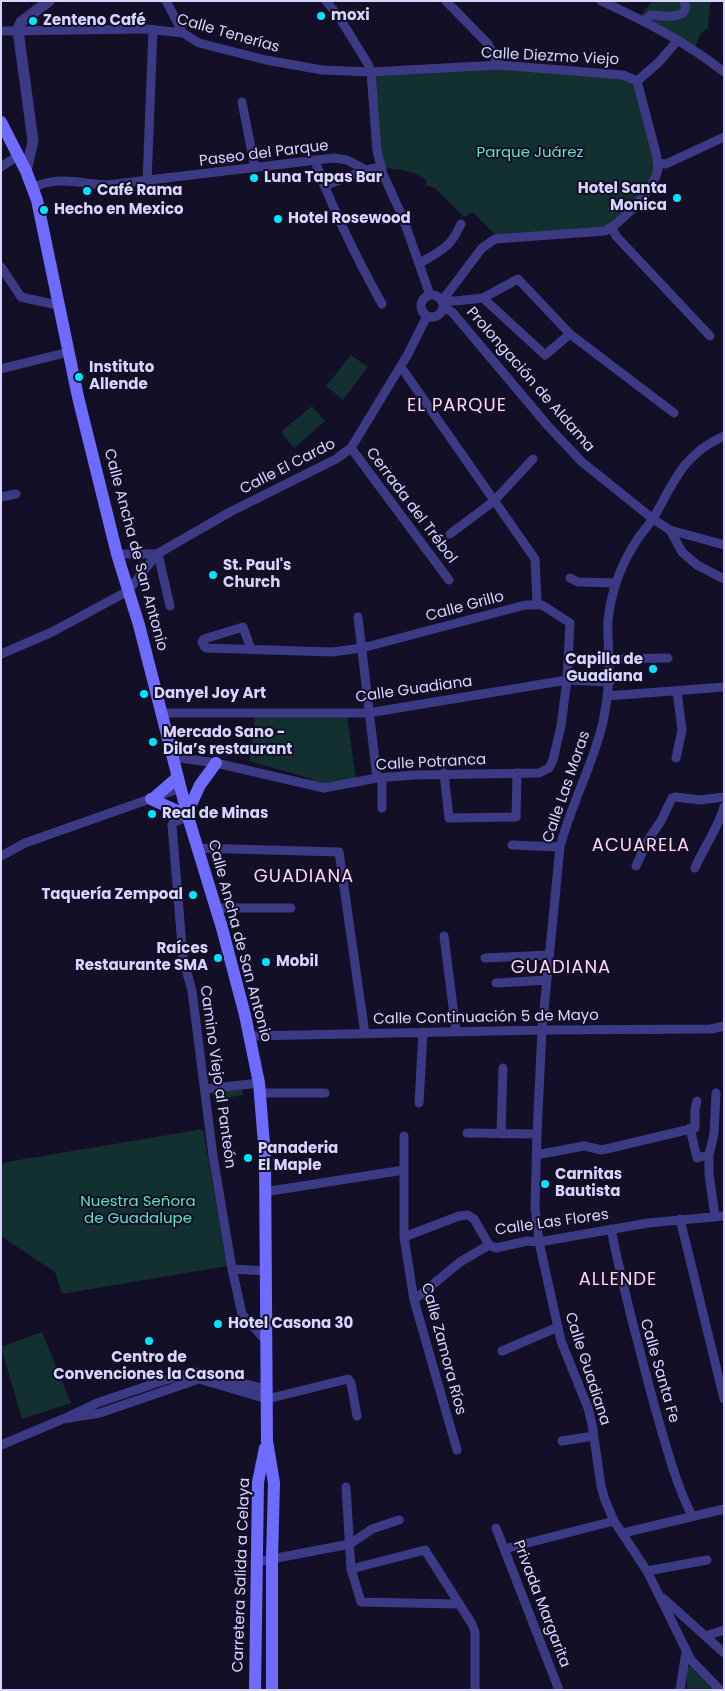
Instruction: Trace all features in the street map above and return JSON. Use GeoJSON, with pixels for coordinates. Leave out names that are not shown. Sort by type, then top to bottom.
{"type":"FeatureCollection","features":[{"type":"Feature","properties":{"kind":"main road","name":"Calle Ancha de San Antonio"},"geometry":{"type":"LineString","coordinates":[[1,122],[33,188],[78,397],[117,554],[197,848],[216,908],[249,1036],[260,1088],[265,1156],[267,1441]]}},
{"type":"Feature","properties":{"kind":"main road"},"geometry":{"type":"LineString","coordinates":[[179,782],[170,785],[153,798],[188,815],[200,784],[216,764]]}},
{"type":"Feature","properties":{"kind":"main road","name":"Carretera Salida a Celaya"},"geometry":{"type":"LineString","coordinates":[[267,1441],[274,1483],[272,1690]]}},
{"type":"Feature","properties":{"kind":"main road","name":"Carretera Salida a Celaya"},"geometry":{"type":"LineString","coordinates":[[255,1690],[258,1482],[267,1441]]}},
{"type":"Feature","properties":{"kind":"main road"},"geometry":{"type":"LineString","coordinates":[[255,1630],[272,1629]]}},
{"type":"Feature","properties":{"kind":"street"},"geometry":{"type":"LineString","coordinates":[[26,171],[33,141],[18,30],[20,22],[49,1]]}},
{"type":"Feature","properties":{"kind":"street"},"geometry":{"type":"LineString","coordinates":[[166,1],[183,33]]}},
{"type":"Feature","properties":{"kind":"street"},"geometry":{"type":"LineString","coordinates":[[326,1],[339,17],[371,72],[377,151],[381,168],[403,218],[430,295]]}},
{"type":"Feature","properties":{"kind":"street"},"geometry":{"type":"LineString","coordinates":[[446,1],[488,44],[499,65]]}},
{"type":"Feature","properties":{"kind":"street"},"geometry":{"type":"LineString","coordinates":[[601,1],[644,21],[678,40],[724,72]]}},
{"type":"Feature","properties":{"kind":"street"},"geometry":{"type":"LineString","coordinates":[[644,21],[651,15],[671,17],[680,15],[684,12],[686,6],[684,1]]}},
{"type":"Feature","properties":{"kind":"street"},"geometry":{"type":"LineString","coordinates":[[147,182],[153,30]]}},
{"type":"Feature","properties":{"kind":"street","name":"Calle Tenerías"},"geometry":{"type":"LineString","coordinates":[[1,31],[153,30],[183,33],[199,43],[266,60],[322,70],[371,72]]}},
{"type":"Feature","properties":{"kind":"street"},"geometry":{"type":"LineString","coordinates":[[442,303],[438,297],[430,295],[424,298],[421,303],[421,310],[426,316],[433,317],[438,315],[442,303],[482,248],[496,239],[605,231],[612,228],[642,198],[658,169],[637,81],[660,62],[678,40]]}},
{"type":"Feature","properties":{"kind":"street","name":"Calle Diezmo Viejo"},"geometry":{"type":"LineString","coordinates":[[371,72],[499,65],[623,75],[637,81]]}},
{"type":"Feature","properties":{"kind":"street"},"geometry":{"type":"LineString","coordinates":[[242,102],[255,168]]}},
{"type":"Feature","properties":{"kind":"street"},"geometry":{"type":"LineString","coordinates":[[657,163],[666,164],[724,137]]}},
{"type":"Feature","properties":{"kind":"street"},"geometry":{"type":"LineString","coordinates":[[1,167],[19,156]]}},
{"type":"Feature","properties":{"kind":"street","name":"Paseo del Parque"},"geometry":{"type":"LineString","coordinates":[[33,188],[41,183],[52,180],[65,180],[90,185],[147,182],[334,158],[344,160],[366,170]]}},
{"type":"Feature","properties":{"kind":"street"},"geometry":{"type":"LineString","coordinates":[[315,160],[324,186],[350,244],[382,304]]}},
{"type":"Feature","properties":{"kind":"street"},"geometry":{"type":"LineString","coordinates":[[342,180],[346,172],[344,160]]}},
{"type":"Feature","properties":{"kind":"street"},"geometry":{"type":"LineString","coordinates":[[324,186],[366,170],[381,168]]}},
{"type":"Feature","properties":{"kind":"street"},"geometry":{"type":"LineString","coordinates":[[420,263],[440,251],[453,240],[460,224]]}},
{"type":"Feature","properties":{"kind":"street"},"geometry":{"type":"LineString","coordinates":[[612,228],[616,236],[710,336]]}},
{"type":"Feature","properties":{"kind":"street"},"geometry":{"type":"LineString","coordinates":[[1,266],[21,297],[58,305]]}},
{"type":"Feature","properties":{"kind":"street"},"geometry":{"type":"LineString","coordinates":[[442,303],[483,298],[518,279],[570,334],[674,413]]}},
{"type":"Feature","properties":{"kind":"street"},"geometry":{"type":"LineString","coordinates":[[483,298],[545,355],[570,334]]}},
{"type":"Feature","properties":{"kind":"street","name":"Prolongación de Aldama"},"geometry":{"type":"LineString","coordinates":[[442,303],[453,313],[562,442],[582,462],[653,519],[670,530],[724,545]]}},
{"type":"Feature","properties":{"kind":"street","name":"Calle El Cardo"},"geometry":{"type":"LineString","coordinates":[[128,590],[157,554],[230,512],[336,459],[351,448],[401,367],[426,316]]}},
{"type":"Feature","properties":{"kind":"street"},"geometry":{"type":"LineString","coordinates":[[1,369],[68,352]]}},
{"type":"Feature","properties":{"kind":"street"},"geometry":{"type":"LineString","coordinates":[[401,367],[535,559],[537,603],[542,604],[570,623],[567,680]]}},
{"type":"Feature","properties":{"kind":"street","name":"Calle Las Moras"},"geometry":{"type":"LineString","coordinates":[[537,1134],[542,1030],[560,847],[563,834],[590,769],[603,722],[610,682],[608,618],[616,583],[623,563],[634,543],[653,519],[675,477],[687,462],[702,449],[724,436]]}},
{"type":"Feature","properties":{"kind":"street","name":"Cerrada del Trébol"},"geometry":{"type":"LineString","coordinates":[[351,448],[449,580]]}},
{"type":"Feature","properties":{"kind":"street"},"geometry":{"type":"LineString","coordinates":[[450,534],[494,501],[533,459]]}},
{"type":"Feature","properties":{"kind":"street"},"geometry":{"type":"LineString","coordinates":[[1,497],[16,494]]}},
{"type":"Feature","properties":{"kind":"street"},"geometry":{"type":"LineString","coordinates":[[670,530],[682,552],[698,565],[724,579]]}},
{"type":"Feature","properties":{"kind":"street"},"geometry":{"type":"LineString","coordinates":[[117,554],[157,554],[170,606]]}},
{"type":"Feature","properties":{"kind":"street"},"geometry":{"type":"LineString","coordinates":[[570,578],[578,582],[616,583]]}},
{"type":"Feature","properties":{"kind":"street"},"geometry":{"type":"LineString","coordinates":[[1,654],[52,632],[128,590]]}},
{"type":"Feature","properties":{"kind":"street","name":"Calle Grillo"},"geometry":{"type":"LineString","coordinates":[[251,649],[242,627],[204,639],[202,642],[206,648],[332,652],[362,648],[537,603]]}},
{"type":"Feature","properties":{"kind":"street"},"geometry":{"type":"LineString","coordinates":[[358,616],[368,713],[380,778],[382,808]]}},
{"type":"Feature","properties":{"kind":"street"},"geometry":{"type":"LineString","coordinates":[[610,659],[668,658]]}},
{"type":"Feature","properties":{"kind":"street","name":"Calle Guadiana"},"geometry":{"type":"LineString","coordinates":[[161,713],[368,713],[567,680],[610,682]]}},
{"type":"Feature","properties":{"kind":"street","name":"Calle Potranca"},"geometry":{"type":"LineString","coordinates":[[173,757],[216,764],[324,788],[380,778],[444,773],[539,773],[549,768],[553,760],[561,726],[567,680]]}},
{"type":"Feature","properties":{"kind":"street"},"geometry":{"type":"LineString","coordinates":[[607,696],[724,687]]}},
{"type":"Feature","properties":{"kind":"street"},"geometry":{"type":"LineString","coordinates":[[676,758],[682,730],[677,691]]}},
{"type":"Feature","properties":{"kind":"street"},"geometry":{"type":"LineString","coordinates":[[444,773],[449,818],[516,817],[517,773]]}},
{"type":"Feature","properties":{"kind":"street"},"geometry":{"type":"LineString","coordinates":[[636,866],[648,840],[661,821],[672,798],[700,800],[724,796]]}},
{"type":"Feature","properties":{"kind":"street"},"geometry":{"type":"LineString","coordinates":[[1,856],[25,843],[153,798]]}},
{"type":"Feature","properties":{"kind":"street"},"geometry":{"type":"LineString","coordinates":[[695,868],[720,820],[724,807]]}},
{"type":"Feature","properties":{"kind":"street","name":"Camino Viejo al Panteón"},"geometry":{"type":"LineString","coordinates":[[188,815],[172,825],[183,958],[192,991],[213,1156],[232,1269],[242,1314],[266,1341]]}},
{"type":"Feature","properties":{"kind":"street"},"geometry":{"type":"LineString","coordinates":[[512,845],[560,847]]}},
{"type":"Feature","properties":{"kind":"street"},"geometry":{"type":"LineString","coordinates":[[197,848],[339,852],[365,1034]]}},
{"type":"Feature","properties":{"kind":"street"},"geometry":{"type":"LineString","coordinates":[[216,908],[291,908]]}},
{"type":"Feature","properties":{"kind":"street"},"geometry":{"type":"LineString","coordinates":[[444,936],[456,1032]]}},
{"type":"Feature","properties":{"kind":"street"},"geometry":{"type":"LineString","coordinates":[[485,958],[550,955]]}},
{"type":"Feature","properties":{"kind":"street"},"geometry":{"type":"LineString","coordinates":[[496,983],[547,980]]}},
{"type":"Feature","properties":{"kind":"street","name":"Calle Continuación 5 de Mayo"},"geometry":{"type":"LineString","coordinates":[[249,1036],[542,1030],[711,1029],[724,1026]]}},
{"type":"Feature","properties":{"kind":"street"},"geometry":{"type":"LineString","coordinates":[[419,1103],[423,1032]]}},
{"type":"Feature","properties":{"kind":"street"},"geometry":{"type":"LineString","coordinates":[[501,1134],[503,1068]]}},
{"type":"Feature","properties":{"kind":"street"},"geometry":{"type":"LineString","coordinates":[[205,1089],[260,1088],[325,1094]]}},
{"type":"Feature","properties":{"kind":"street"},"geometry":{"type":"LineString","coordinates":[[716,1093],[714,1134],[709,1155],[709,1174],[720,1216]]}},
{"type":"Feature","properties":{"kind":"street"},"geometry":{"type":"LineString","coordinates":[[696,1101],[692,1128],[697,1158],[709,1155]]}},
{"type":"Feature","properties":{"kind":"street"},"geometry":{"type":"LineString","coordinates":[[536,1155],[584,1146],[602,1150],[692,1128]]}},
{"type":"Feature","properties":{"kind":"street"},"geometry":{"type":"LineString","coordinates":[[467,1134],[537,1134]]}},
{"type":"Feature","properties":{"kind":"street","name":"Calle Guadiana"},"geometry":{"type":"LineString","coordinates":[[537,1134],[535,1207],[538,1242],[558,1327],[569,1362],[588,1408],[601,1486],[614,1521],[647,1570],[686,1652]]}},
{"type":"Feature","properties":{"kind":"street","name":"Calle Zamora Ríos"},"geometry":{"type":"LineString","coordinates":[[404,1136],[404,1237],[414,1300],[457,1450]]}},
{"type":"Feature","properties":{"kind":"street"},"geometry":{"type":"LineString","coordinates":[[264,1192],[404,1170]]}},
{"type":"Feature","properties":{"kind":"street","name":"Calle Las Flores"},"geometry":{"type":"LineString","coordinates":[[404,1237],[459,1216],[468,1215],[474,1219],[489,1245],[496,1248],[527,1241],[538,1242],[680,1219],[720,1216]]}},
{"type":"Feature","properties":{"kind":"street"},"geometry":{"type":"LineString","coordinates":[[680,1219],[724,1399]]}},
{"type":"Feature","properties":{"kind":"street","name":"Calle Santa Fe"},"geometry":{"type":"LineString","coordinates":[[611,1229],[624,1293],[638,1346],[672,1466],[692,1516]]}},
{"type":"Feature","properties":{"kind":"street"},"geometry":{"type":"LineString","coordinates":[[414,1300],[460,1262],[489,1245]]}},
{"type":"Feature","properties":{"kind":"street"},"geometry":{"type":"LineString","coordinates":[[232,1269],[265,1271]]}},
{"type":"Feature","properties":{"kind":"street"},"geometry":{"type":"LineString","coordinates":[[502,1351],[558,1327]]}},
{"type":"Feature","properties":{"kind":"street"},"geometry":{"type":"LineString","coordinates":[[1,1445],[63,1419],[100,1413],[199,1379],[266,1394],[348,1379],[351,1383],[357,1416]]}},
{"type":"Feature","properties":{"kind":"street"},"geometry":{"type":"LineString","coordinates":[[562,1441],[594,1436]]}},
{"type":"Feature","properties":{"kind":"street"},"geometry":{"type":"LineString","coordinates":[[346,1487],[351,1569],[361,1602],[458,1604]]}},
{"type":"Feature","properties":{"kind":"street"},"geometry":{"type":"LineString","coordinates":[[623,1533],[724,1509]]}},
{"type":"Feature","properties":{"kind":"street"},"geometry":{"type":"LineString","coordinates":[[256,1562],[350,1544],[372,1529],[399,1520]]}},
{"type":"Feature","properties":{"kind":"street"},"geometry":{"type":"LineString","coordinates":[[504,1549],[614,1521]]}},
{"type":"Feature","properties":{"kind":"street","name":"Privada Margarita"},"geometry":{"type":"LineString","coordinates":[[496,1528],[560,1690]]}},
{"type":"Feature","properties":{"kind":"street"},"geometry":{"type":"LineString","coordinates":[[351,1569],[425,1550],[472,1624],[475,1632],[475,1690]]}},
{"type":"Feature","properties":{"kind":"street"},"geometry":{"type":"LineString","coordinates":[[647,1570],[707,1560]]}},
{"type":"Feature","properties":{"kind":"street"},"geometry":{"type":"LineString","coordinates":[[659,1594],[724,1653]]}},
{"type":"Feature","properties":{"kind":"street"},"geometry":{"type":"LineString","coordinates":[[705,1636],[724,1630]]}},
{"type":"Feature","properties":{"kind":"street"},"geometry":{"type":"LineString","coordinates":[[680,1690],[686,1652]]}},
{"type":"Feature","properties":{"kind":"street"},"geometry":{"type":"LineString","coordinates":[[686,1652],[691,1660],[720,1690]]}},
{"type":"Feature","properties":{"kind":"green space"},"geometry":{"type":"Polygon","coordinates":[[[652,1],[717,1],[710,3],[708,28],[700,34],[695,48],[637,20],[652,1]]]}},
{"type":"Feature","properties":{"kind":"green space","name":"Parque Juárez"},"geometry":{"type":"Polygon","coordinates":[[[496,69],[619,77],[635,85],[656,169],[641,195],[606,229],[496,236],[473,212],[464,217],[435,188],[425,185],[427,181],[422,177],[407,171],[384,168],[379,151],[374,76],[496,69]]]}},
{"type":"Feature","properties":{"kind":"green space"},"geometry":{"type":"Polygon","coordinates":[[[351,355],[368,367],[343,400],[326,386],[351,355]]]}},
{"type":"Feature","properties":{"kind":"green space"},"geometry":{"type":"Polygon","coordinates":[[[312,406],[325,421],[294,448],[281,432],[312,406]]]}},
{"type":"Feature","properties":{"kind":"green space"},"geometry":{"type":"Polygon","coordinates":[[[347,716],[356,779],[323,785],[308,778],[249,761],[255,717],[347,716]]]}},
{"type":"Feature","properties":{"kind":"green space"},"geometry":{"type":"Polygon","coordinates":[[[241,1086],[243,1095],[214,1100],[212,1091],[241,1086]]]}},
{"type":"Feature","properties":{"kind":"green space","name":"Nuestra Señora de Guadalupe"},"geometry":{"type":"Polygon","coordinates":[[[203,1129],[227,1266],[62,1294],[55,1272],[1,1236],[1,1163],[203,1129]]]}},
{"type":"Feature","properties":{"kind":"green space"},"geometry":{"type":"Polygon","coordinates":[[[42,1332],[71,1403],[22,1419],[1,1347],[42,1332]]]}},
{"type":"Feature","properties":{"kind":"green space"},"geometry":{"type":"Polygon","coordinates":[[[690,1666],[713,1690],[687,1690],[687,1669],[690,1666]]]}},
{"type":"Feature","properties":{"kind":"place","name":"moxi"},"geometry":{"type":"Point","coordinates":[321,16]}},
{"type":"Feature","properties":{"kind":"place","name":"Zenteno Café"},"geometry":{"type":"Point","coordinates":[33,21]}},
{"type":"Feature","properties":{"kind":"place","name":"Luna Tapas Bar"},"geometry":{"type":"Point","coordinates":[254,178]}},
{"type":"Feature","properties":{"kind":"place","name":"Café Rama"},"geometry":{"type":"Point","coordinates":[87,191]}},
{"type":"Feature","properties":{"kind":"place","name":"Hotel Santa Monica"},"geometry":{"type":"Point","coordinates":[677,198]}},
{"type":"Feature","properties":{"kind":"place","name":"Hecho en Mexico"},"geometry":{"type":"Point","coordinates":[44,210]}},
{"type":"Feature","properties":{"kind":"place","name":"Hotel Rosewood"},"geometry":{"type":"Point","coordinates":[278,219]}},
{"type":"Feature","properties":{"kind":"place","name":"Instituto Allende"},"geometry":{"type":"Point","coordinates":[79,377]}},
{"type":"Feature","properties":{"kind":"place","name":"St. Paul's Church"},"geometry":{"type":"Point","coordinates":[213,575]}},
{"type":"Feature","properties":{"kind":"place","name":"Capilla de Guadiana"},"geometry":{"type":"Point","coordinates":[653,669]}},
{"type":"Feature","properties":{"kind":"place","name":"Danyel Joy Art"},"geometry":{"type":"Point","coordinates":[144,694]}},
{"type":"Feature","properties":{"kind":"place","name":"Mercado Sano - Dila’s restaurant"},"geometry":{"type":"Point","coordinates":[153,742]}},
{"type":"Feature","properties":{"kind":"place","name":"Real de Minas"},"geometry":{"type":"Point","coordinates":[152,814]}},
{"type":"Feature","properties":{"kind":"place","name":"Taquería Zempoal"},"geometry":{"type":"Point","coordinates":[193,895]}},
{"type":"Feature","properties":{"kind":"place","name":"Raíces Restaurante SMA"},"geometry":{"type":"Point","coordinates":[218,958]}},
{"type":"Feature","properties":{"kind":"place","name":"Mobil"},"geometry":{"type":"Point","coordinates":[266,962]}},
{"type":"Feature","properties":{"kind":"place","name":"Panaderia El Maple"},"geometry":{"type":"Point","coordinates":[248,1158]}},
{"type":"Feature","properties":{"kind":"place","name":"Carnitas Bautista"},"geometry":{"type":"Point","coordinates":[545,1184]}},
{"type":"Feature","properties":{"kind":"place","name":"Hotel Casona 30"},"geometry":{"type":"Point","coordinates":[218,1324]}},
{"type":"Feature","properties":{"kind":"place","name":"Centro de Convenciones la Casona"},"geometry":{"type":"Point","coordinates":[149,1341]}},
{"type":"Feature","properties":{"kind":"district","name":"EL PARQUE"},"geometry":{"type":"Point","coordinates":[457,406]}},
{"type":"Feature","properties":{"kind":"district","name":"ACUARELA"},"geometry":{"type":"Point","coordinates":[641,846]}},
{"type":"Feature","properties":{"kind":"district","name":"GUADIANA"},"geometry":{"type":"Point","coordinates":[304,877]}},
{"type":"Feature","properties":{"kind":"district","name":"GUADIANA"},"geometry":{"type":"Point","coordinates":[561,968]}},
{"type":"Feature","properties":{"kind":"district","name":"ALLENDE"},"geometry":{"type":"Point","coordinates":[618,1280]}}]}
